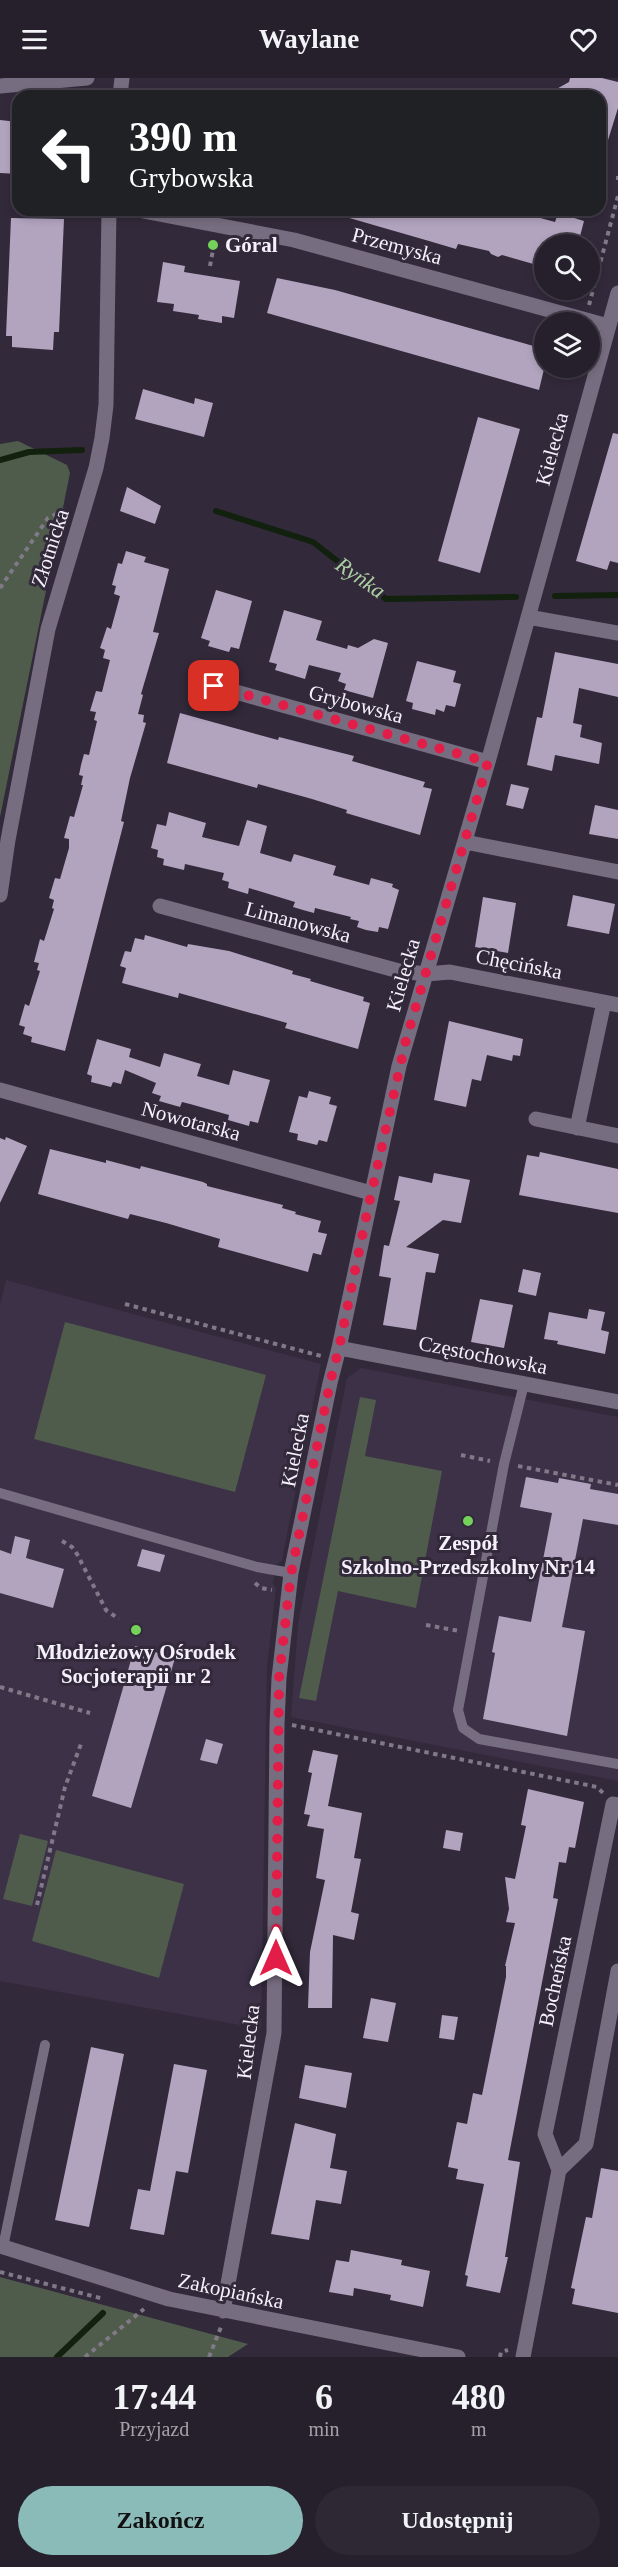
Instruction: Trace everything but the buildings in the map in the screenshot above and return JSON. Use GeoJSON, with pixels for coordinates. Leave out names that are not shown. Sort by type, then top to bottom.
{"type":"FeatureCollection","features":[{"type":"Feature","properties":{"kind":"street"},"geometry":{"type":"LineString","coordinates":[[0,86],[87,78]]}},
{"type":"Feature","properties":{"kind":"street","name":"Złotnicka"},"geometry":{"type":"LineString","coordinates":[[0,895],[8,840],[48,629],[96,468],[106,405],[109,216]]}},
{"type":"Feature","properties":{"kind":"street","name":"Przemyska"},"geometry":{"type":"LineString","coordinates":[[169,216],[294,240],[612,319]]}},
{"type":"Feature","properties":{"kind":"street","name":"Kielecka"},"geometry":{"type":"LineString","coordinates":[[223,2311],[274,2033],[277,1724],[279,1678],[291,1574],[330,1383],[406,1040],[488,762],[618,293]]}},
{"type":"Feature","properties":{"kind":"street"},"geometry":{"type":"LineString","coordinates":[[528,616],[618,633]]}},
{"type":"Feature","properties":{"kind":"street","name":"Grybowska"},"geometry":{"type":"LineString","coordinates":[[214,686],[488,762]]}},
{"type":"Feature","properties":{"kind":"street"},"geometry":{"type":"LineString","coordinates":[[465,842],[618,872]]}},
{"type":"Feature","properties":{"kind":"street","name":"Limanowska"},"geometry":{"type":"LineString","coordinates":[[160,906],[399,971],[426,974]]}},
{"type":"Feature","properties":{"kind":"street","name":"Chęcińska"},"geometry":{"type":"LineString","coordinates":[[426,974],[450,972],[611,1004],[577,1128]]}},
{"type":"Feature","properties":{"kind":"street","name":"Nowotarska"},"geometry":{"type":"LineString","coordinates":[[0,1090],[371,1193]]}},
{"type":"Feature","properties":{"kind":"street"},"geometry":{"type":"LineString","coordinates":[[536,1119],[618,1136]]}},
{"type":"Feature","properties":{"kind":"street","name":"Częstochowska"},"geometry":{"type":"LineString","coordinates":[[338,1354],[524,1384],[618,1402]]}},
{"type":"Feature","properties":{"kind":"street","name":"Bocheńska"},"geometry":{"type":"LineString","coordinates":[[560,2170],[545,2134],[616,1804]]}},
{"type":"Feature","properties":{"kind":"street"},"geometry":{"type":"LineString","coordinates":[[523,2357],[560,2170],[586,2144],[618,1971]]}},
{"type":"Feature","properties":{"kind":"street","name":"Zakopiańska"},"geometry":{"type":"LineString","coordinates":[[2,2247],[168,2299],[458,2357]]}},
{"type":"Feature","properties":{"kind":"lane"},"geometry":{"type":"LineString","coordinates":[[524,1384],[504,1464],[458,1710],[463,1728],[479,1739],[618,1764]]}},
{"type":"Feature","properties":{"kind":"lane"},"geometry":{"type":"LineString","coordinates":[[0,1493],[291,1574]]}},
{"type":"Feature","properties":{"kind":"lane"},"geometry":{"type":"LineString","coordinates":[[2,2247],[45,2045]]}},
{"type":"Feature","properties":{"kind":"path"},"geometry":{"type":"LineString","coordinates":[[588,309],[618,196]]}},
{"type":"Feature","properties":{"kind":"path"},"geometry":{"type":"LineString","coordinates":[[210,266],[213,250],[219,240]]}},
{"type":"Feature","properties":{"kind":"path"},"geometry":{"type":"LineString","coordinates":[[209,245],[213,250]]}},
{"type":"Feature","properties":{"kind":"path"},"geometry":{"type":"LineString","coordinates":[[0,588],[48,518],[73,506],[85,506]]}},
{"type":"Feature","properties":{"kind":"path"},"geometry":{"type":"LineString","coordinates":[[125,1304],[338,1354]]}},
{"type":"Feature","properties":{"kind":"path"},"geometry":{"type":"LineString","coordinates":[[460,1455],[618,1485]]}},
{"type":"Feature","properties":{"kind":"path"},"geometry":{"type":"LineString","coordinates":[[62,1541],[72,1547],[77,1554],[106,1610],[119,1619]]}},
{"type":"Feature","properties":{"kind":"path"},"geometry":{"type":"LineString","coordinates":[[251,1577],[261,1588],[276,1591]]}},
{"type":"Feature","properties":{"kind":"path"},"geometry":{"type":"LineString","coordinates":[[426,1624],[472,1633]]}},
{"type":"Feature","properties":{"kind":"path"},"geometry":{"type":"LineString","coordinates":[[0,1688],[90,1713]]}},
{"type":"Feature","properties":{"kind":"path"},"geometry":{"type":"LineString","coordinates":[[277,1724],[427,1750],[597,1787],[616,1804]]}},
{"type":"Feature","properties":{"kind":"path"},"geometry":{"type":"LineString","coordinates":[[37,1905],[65,1787],[81,1744]]}},
{"type":"Feature","properties":{"kind":"path"},"geometry":{"type":"LineString","coordinates":[[0,2272],[109,2301]]}},
{"type":"Feature","properties":{"kind":"path"},"geometry":{"type":"LineString","coordinates":[[85,2357],[148,2304]]}},
{"type":"Feature","properties":{"kind":"path"},"geometry":{"type":"LineString","coordinates":[[132,2306],[144,2309]]}},
{"type":"Feature","properties":{"kind":"path"},"geometry":{"type":"LineString","coordinates":[[209,2357],[222,2324],[223,2311]]}},
{"type":"Feature","properties":{"kind":"shaded area","name":"Młodzieżowy Ośrodek Socjoterapii nr 2"},"geometry":{"type":"Polygon","coordinates":[[[6,1280],[321,1364],[282,1561],[277,1564],[273,1583],[276,1588],[267,1667],[261,2029],[0,1981],[0,1305],[6,1280]]]}},
{"type":"Feature","properties":{"kind":"shaded area","name":"Zespół Szkolno-Przedszkolny Nr 14"},"geometry":{"type":"Polygon","coordinates":[[[361,1368],[618,1417],[618,1781],[291,1717],[298,1624],[347,1378],[361,1368]]]}},
{"type":"Feature","properties":{"kind":"green space"},"geometry":{"type":"Polygon","coordinates":[[[18,441],[67,465],[70,473],[0,817],[0,444],[18,441]]]}},
{"type":"Feature","properties":{"kind":"green space"},"geometry":{"type":"Polygon","coordinates":[[[65,1322],[266,1375],[235,1492],[34,1439],[65,1322]]]}},
{"type":"Feature","properties":{"kind":"green space"},"geometry":{"type":"Polygon","coordinates":[[[360,1397],[376,1400],[365,1456],[442,1471],[416,1608],[338,1591],[316,1701],[299,1698],[360,1397]]]}},
{"type":"Feature","properties":{"kind":"green space"},"geometry":{"type":"Polygon","coordinates":[[[20,1834],[48,1841],[32,1906],[3,1899],[20,1834]]]}},
{"type":"Feature","properties":{"kind":"green space"},"geometry":{"type":"Polygon","coordinates":[[[56,1850],[184,1884],[159,1978],[32,1941],[56,1850]]]}},
{"type":"Feature","properties":{"kind":"green space"},"geometry":{"type":"Polygon","coordinates":[[[0,2277],[248,2344],[228,2357],[0,2357],[0,2277]]]}},
{"type":"Feature","properties":{"kind":"waterway","name":"Ryńka"},"geometry":{"type":"LineString","coordinates":[[0,460],[29,452],[82,450]]}},
{"type":"Feature","properties":{"kind":"waterway","name":"Ryńka"},"geometry":{"type":"LineString","coordinates":[[216,511],[313,542],[386,599],[516,597]]}},
{"type":"Feature","properties":{"kind":"waterway","name":"Ryńka"},"geometry":{"type":"LineString","coordinates":[[555,596],[618,595]]}},
{"type":"Feature","properties":{"kind":"waterway"},"geometry":{"type":"LineString","coordinates":[[57,2357],[103,2313]]}},
{"type":"Feature","properties":{"kind":"place","name":"Góral"},"geometry":{"type":"Point","coordinates":[213,245]}},
{"type":"Feature","properties":{"kind":"place","name":"Zespół Szkolno-Przedszkolny Nr 14"},"geometry":{"type":"Point","coordinates":[468,1521]}},
{"type":"Feature","properties":{"kind":"place","name":"Młodzieżowy Ośrodek Socjoterapii nr 2"},"geometry":{"type":"Point","coordinates":[136,1630]}},
{"type":"Feature","properties":{"kind":"route"},"geometry":{"type":"LineString","coordinates":[[214,686],[488,762],[399,1066],[291,1574],[279,1678],[277,1724],[276,1958]]}}]}
